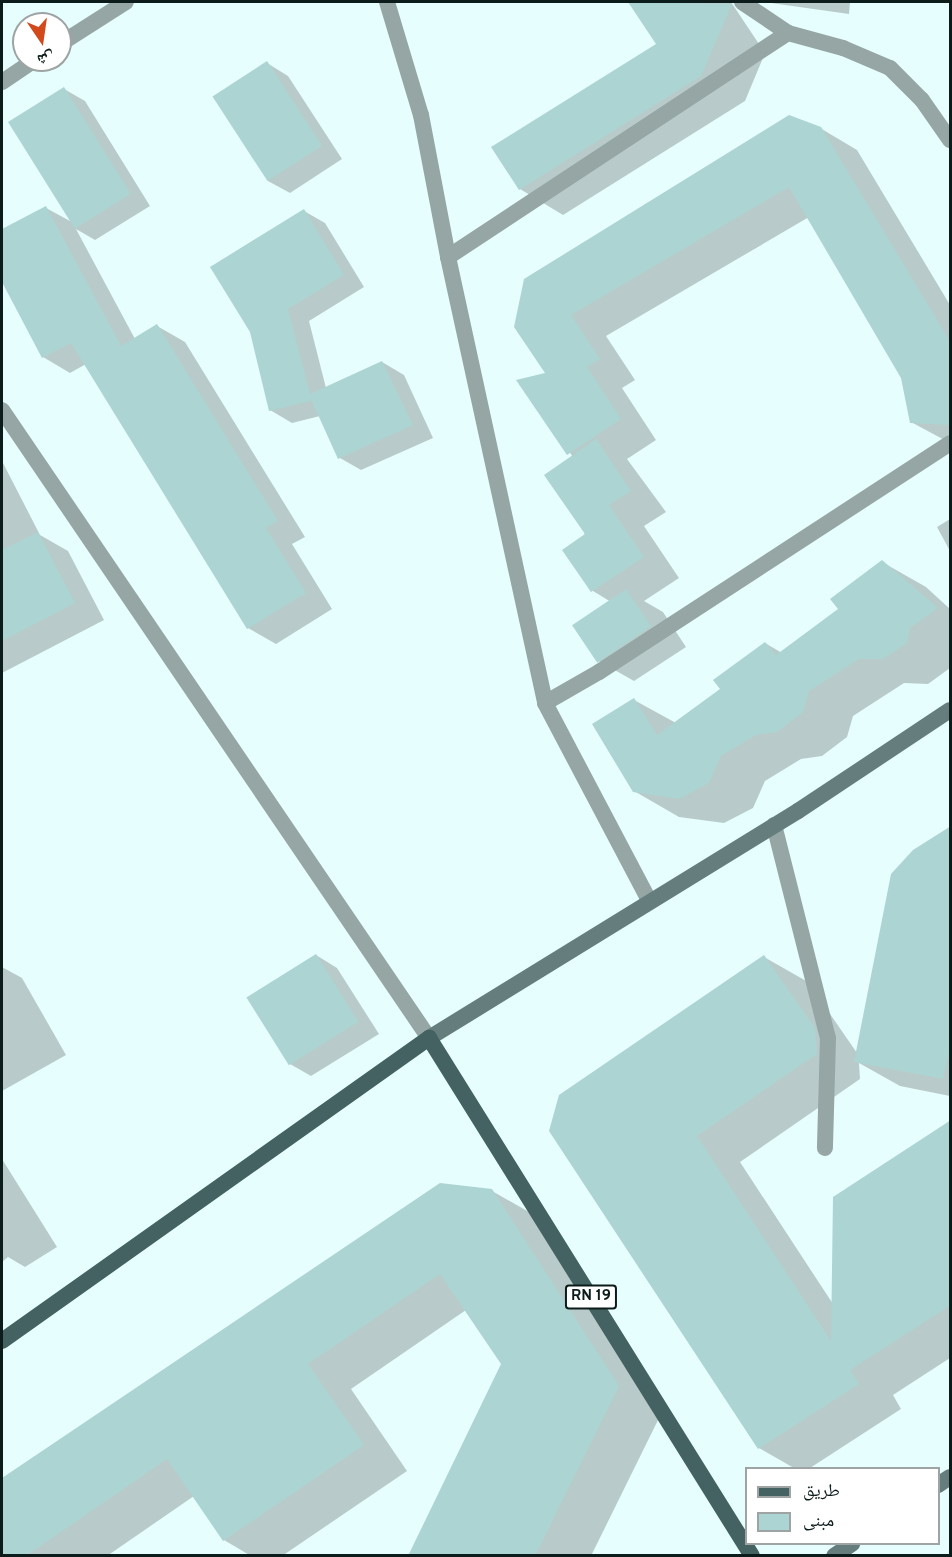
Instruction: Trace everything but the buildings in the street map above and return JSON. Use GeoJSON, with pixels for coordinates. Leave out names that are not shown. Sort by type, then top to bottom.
{"type":"FeatureCollection","features":[{"type":"Feature","properties":{"kind":"main road"},"geometry":{"type":"LineString","coordinates":[[2,1341],[429,1038],[649,900],[774,825],[951,710]]}},
{"type":"Feature","properties":{"kind":"main road","name":"RN 19"},"geometry":{"type":"LineString","coordinates":[[429,1038],[745,1545]]}},
{"type":"Feature","properties":{"kind":"main road"},"geometry":{"type":"LineString","coordinates":[[834,1556],[850,1545]]}},
{"type":"Feature","properties":{"kind":"street"},"geometry":{"type":"LineString","coordinates":[[72,36],[126,2]]}},
{"type":"Feature","properties":{"kind":"street"},"geometry":{"type":"LineString","coordinates":[[387,2],[421,115],[448,257],[545,703],[649,900]]}},
{"type":"Feature","properties":{"kind":"street"},"geometry":{"type":"LineString","coordinates":[[742,2],[788,33],[843,48],[890,68],[922,100],[951,140]]}},
{"type":"Feature","properties":{"kind":"street"},"geometry":{"type":"LineString","coordinates":[[448,257],[788,33]]}},
{"type":"Feature","properties":{"kind":"street"},"geometry":{"type":"LineString","coordinates":[[2,82],[17,72]]}},
{"type":"Feature","properties":{"kind":"street"},"geometry":{"type":"LineString","coordinates":[[2,410],[429,1038]]}},
{"type":"Feature","properties":{"kind":"street"},"geometry":{"type":"LineString","coordinates":[[545,703],[599,672],[951,443]]}},
{"type":"Feature","properties":{"kind":"street"},"geometry":{"type":"LineString","coordinates":[[774,825],[828,1038],[825,1148]]}}]}
